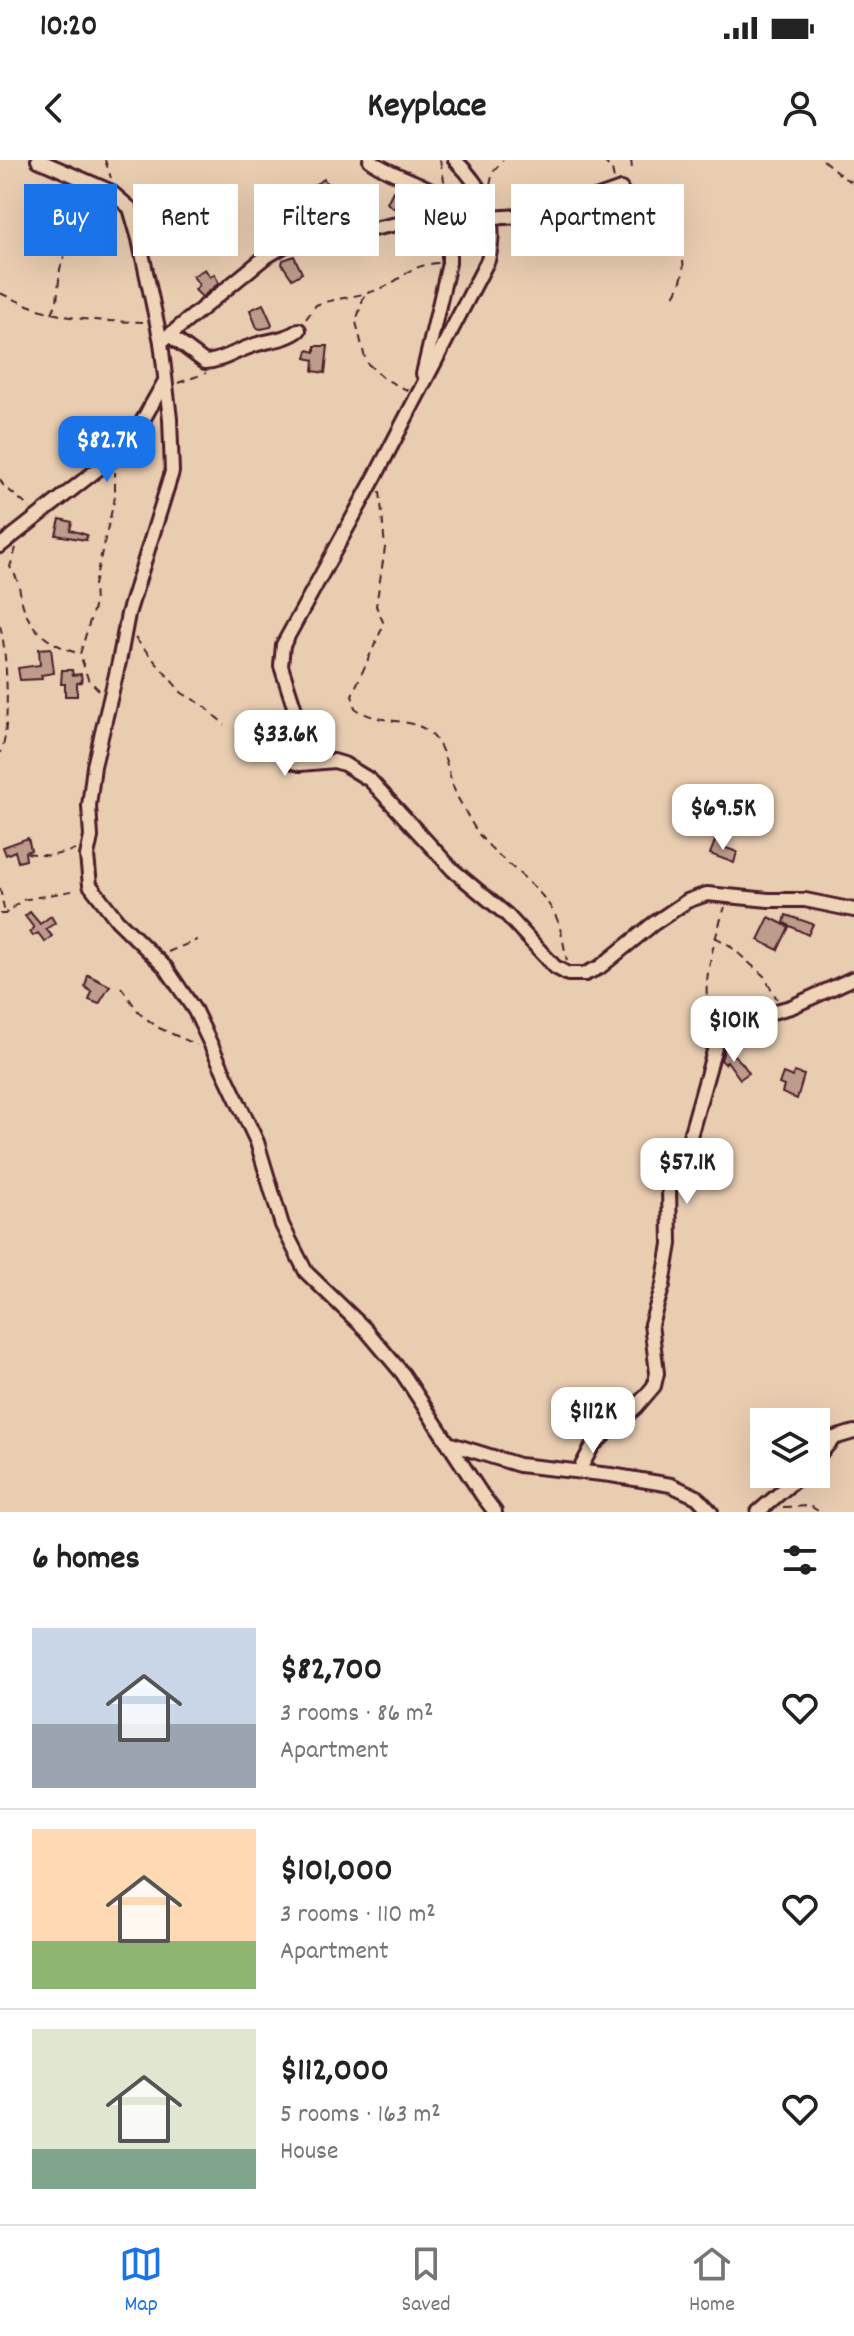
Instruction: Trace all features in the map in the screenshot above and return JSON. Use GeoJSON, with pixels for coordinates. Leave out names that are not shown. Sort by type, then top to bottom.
{"type":"FeatureCollection","features":[{"type":"Feature","properties":{"kind":"street"},"geometry":{"type":"LineString","coordinates":[[38,160],[94,184]]}},
{"type":"Feature","properties":{"kind":"street"},"geometry":{"type":"LineString","coordinates":[[370,160],[385,171],[415,184]]}},
{"type":"Feature","properties":{"kind":"street"},"geometry":{"type":"LineString","coordinates":[[455,160],[476,184]]}},
{"type":"Feature","properties":{"kind":"street"},"geometry":{"type":"LineString","coordinates":[[117,196],[133,216],[156,322],[165,338],[172,472],[132,599],[90,789],[90,885],[117,920],[166,968],[181,989],[214,1049],[257,1142],[282,1225],[298,1260],[306,1272],[383,1349],[495,1512]]}},
{"type":"Feature","properties":{"kind":"street"},"geometry":{"type":"LineString","coordinates":[[165,338],[264,258],[296,239],[340,236],[395,223]]}},
{"type":"Feature","properties":{"kind":"street"},"geometry":{"type":"LineString","coordinates":[[418,392],[449,256]]}},
{"type":"Feature","properties":{"kind":"street"},"geometry":{"type":"LineString","coordinates":[[489,256],[375,477],[283,645],[281,666],[299,722],[289,756],[293,762],[300,764],[334,761],[370,780],[453,870],[507,915],[555,967],[568,974],[585,974],[600,967],[653,924],[687,901],[707,894],[817,901],[854,910]]}},
{"type":"Feature","properties":{"kind":"street"},"geometry":{"type":"LineString","coordinates":[[165,338],[201,360],[212,361],[250,346],[287,337],[299,330]]}},
{"type":"Feature","properties":{"kind":"street"},"geometry":{"type":"LineString","coordinates":[[0,546],[129,447],[166,385]]}},
{"type":"Feature","properties":{"kind":"street"},"geometry":{"type":"LineString","coordinates":[[579,1471],[593,1445],[636,1407],[654,1386],[657,1373],[651,1324],[668,1255],[669,1187],[687,1147],[716,1044],[735,1022],[784,1010],[854,978]]}},
{"type":"Feature","properties":{"kind":"street"},"geometry":{"type":"LineString","coordinates":[[830,1441],[850,1435]]}},
{"type":"Feature","properties":{"kind":"street"},"geometry":{"type":"LineString","coordinates":[[451,1444],[505,1462],[671,1485],[697,1497],[711,1512]]}},
{"type":"Feature","properties":{"kind":"street"},"geometry":{"type":"LineString","coordinates":[[762,1509],[786,1488]]}},
{"type":"Feature","properties":{"kind":"path"},"geometry":{"type":"LineString","coordinates":[[105,160],[110,184]]}},
{"type":"Feature","properties":{"kind":"path"},"geometry":{"type":"LineString","coordinates":[[440,160],[443,184]]}},
{"type":"Feature","properties":{"kind":"path"},"geometry":{"type":"LineString","coordinates":[[489,184],[493,172],[503,160]]}},
{"type":"Feature","properties":{"kind":"path"},"geometry":{"type":"LineString","coordinates":[[603,160],[613,173],[615,184]]}},
{"type":"Feature","properties":{"kind":"path"},"geometry":{"type":"LineString","coordinates":[[631,160],[632,169]]}},
{"type":"Feature","properties":{"kind":"path"},"geometry":{"type":"LineString","coordinates":[[823,160],[854,183]]}},
{"type":"Feature","properties":{"kind":"path"},"geometry":{"type":"LineString","coordinates":[[52,314],[57,302],[64,256]]}},
{"type":"Feature","properties":{"kind":"path"},"geometry":{"type":"LineString","coordinates":[[674,296],[684,273],[683,256]]}},
{"type":"Feature","properties":{"kind":"path"},"geometry":{"type":"LineString","coordinates":[[299,330],[316,305],[384,287],[416,266],[449,263]]}},
{"type":"Feature","properties":{"kind":"path"},"geometry":{"type":"LineString","coordinates":[[0,293],[52,314],[109,323],[156,322]]}},
{"type":"Feature","properties":{"kind":"path"},"geometry":{"type":"LineString","coordinates":[[365,294],[356,322],[366,362],[383,378],[418,392]]}},
{"type":"Feature","properties":{"kind":"path"},"geometry":{"type":"LineString","coordinates":[[166,385],[210,371],[212,361]]}},
{"type":"Feature","properties":{"kind":"path"},"geometry":{"type":"LineString","coordinates":[[110,697],[88,679],[80,654],[95,604],[94,585],[115,497],[114,458]]}},
{"type":"Feature","properties":{"kind":"path"},"geometry":{"type":"LineString","coordinates":[[375,477],[381,497],[385,548],[376,606],[384,624],[352,695],[355,708],[367,717],[413,723],[438,742],[457,798],[481,837],[542,896],[553,911],[563,940],[568,974]]}},
{"type":"Feature","properties":{"kind":"path"},"geometry":{"type":"LineString","coordinates":[[0,479],[40,516]]}},
{"type":"Feature","properties":{"kind":"path"},"geometry":{"type":"LineString","coordinates":[[20,531],[10,567],[18,578],[25,611],[40,635],[80,654]]}},
{"type":"Feature","properties":{"kind":"path"},"geometry":{"type":"LineString","coordinates":[[0,626],[6,651],[7,733],[0,753]]}},
{"type":"Feature","properties":{"kind":"path"},"geometry":{"type":"LineString","coordinates":[[126,629],[182,693],[203,705],[225,725]]}},
{"type":"Feature","properties":{"kind":"path"},"geometry":{"type":"LineString","coordinates":[[27,853],[50,856],[78,849],[88,850]]}},
{"type":"Feature","properties":{"kind":"path"},"geometry":{"type":"LineString","coordinates":[[0,914],[5,914],[22,900],[58,895],[90,885]]}},
{"type":"Feature","properties":{"kind":"path"},"geometry":{"type":"LineString","coordinates":[[0,888],[5,914]]}},
{"type":"Feature","properties":{"kind":"path"},"geometry":{"type":"LineString","coordinates":[[730,895],[714,937],[708,1000],[735,1022]]}},
{"type":"Feature","properties":{"kind":"path"},"geometry":{"type":"LineString","coordinates":[[714,937],[729,945],[764,976],[784,1010]]}},
{"type":"Feature","properties":{"kind":"path"},"geometry":{"type":"LineString","coordinates":[[151,953],[170,951],[197,940]]}},
{"type":"Feature","properties":{"kind":"path"},"geometry":{"type":"LineString","coordinates":[[121,987],[140,1014],[159,1028],[181,1039],[214,1049]]}},
{"type":"Feature","properties":{"kind":"path"},"geometry":{"type":"LineString","coordinates":[[762,1509],[810,1506],[820,1512]]}},
{"type":"Feature","properties":{"kind":"building"},"geometry":{"type":"Polygon","coordinates":[[[393,191],[395,209],[387,203],[393,191]]]}},
{"type":"Feature","properties":{"kind":"building"},"geometry":{"type":"Polygon","coordinates":[[[294,256],[302,273],[292,279],[282,264],[283,260],[294,256]]]}},
{"type":"Feature","properties":{"kind":"building"},"geometry":{"type":"Polygon","coordinates":[[[205,269],[210,277],[214,274],[219,283],[202,297],[195,290],[199,285],[193,276],[205,269]]]}},
{"type":"Feature","properties":{"kind":"building"},"geometry":{"type":"Polygon","coordinates":[[[263,304],[272,324],[261,329],[257,328],[250,310],[263,304]]]}},
{"type":"Feature","properties":{"kind":"building"},"geometry":{"type":"Polygon","coordinates":[[[315,346],[328,346],[325,373],[313,371],[314,360],[306,358],[308,350],[315,352],[315,346]]]}},
{"type":"Feature","properties":{"kind":"building"},"geometry":{"type":"Polygon","coordinates":[[[60,519],[72,522],[70,530],[87,535],[86,540],[56,535],[60,519]]]}},
{"type":"Feature","properties":{"kind":"building"},"geometry":{"type":"Polygon","coordinates":[[[51,648],[54,673],[41,675],[42,679],[20,680],[18,668],[40,665],[39,649],[51,648]]]}},
{"type":"Feature","properties":{"kind":"building"},"geometry":{"type":"Polygon","coordinates":[[[62,670],[72,670],[73,675],[81,674],[82,682],[77,683],[77,696],[65,696],[65,684],[61,684],[62,670]]]}},
{"type":"Feature","properties":{"kind":"building"},"geometry":{"type":"Polygon","coordinates":[[[28,838],[31,850],[25,852],[26,860],[18,862],[15,851],[6,855],[3,847],[28,838]]]}},
{"type":"Feature","properties":{"kind":"building"},"geometry":{"type":"Polygon","coordinates":[[[715,841],[737,852],[734,863],[710,854],[715,841]]]}},
{"type":"Feature","properties":{"kind":"building"},"geometry":{"type":"Polygon","coordinates":[[[30,912],[40,924],[51,916],[55,923],[46,929],[52,936],[45,942],[38,933],[33,936],[30,932],[34,928],[25,916],[30,912]]]}},
{"type":"Feature","properties":{"kind":"building"},"geometry":{"type":"Polygon","coordinates":[[[786,915],[813,924],[808,935],[784,923],[786,915]]]}},
{"type":"Feature","properties":{"kind":"building"},"geometry":{"type":"Polygon","coordinates":[[[769,917],[789,927],[778,950],[758,940],[769,917]]]}},
{"type":"Feature","properties":{"kind":"building"},"geometry":{"type":"Polygon","coordinates":[[[88,975],[110,986],[99,1004],[89,1000],[92,992],[85,987],[88,975]]]}},
{"type":"Feature","properties":{"kind":"building"},"geometry":{"type":"Polygon","coordinates":[[[725,1047],[749,1073],[740,1079],[727,1061],[725,1064],[721,1060],[725,1047]]]}},
{"type":"Feature","properties":{"kind":"building"},"geometry":{"type":"Polygon","coordinates":[[[794,1072],[804,1075],[797,1099],[782,1093],[784,1086],[779,1084],[783,1073],[793,1077],[794,1072]]]}}]}
